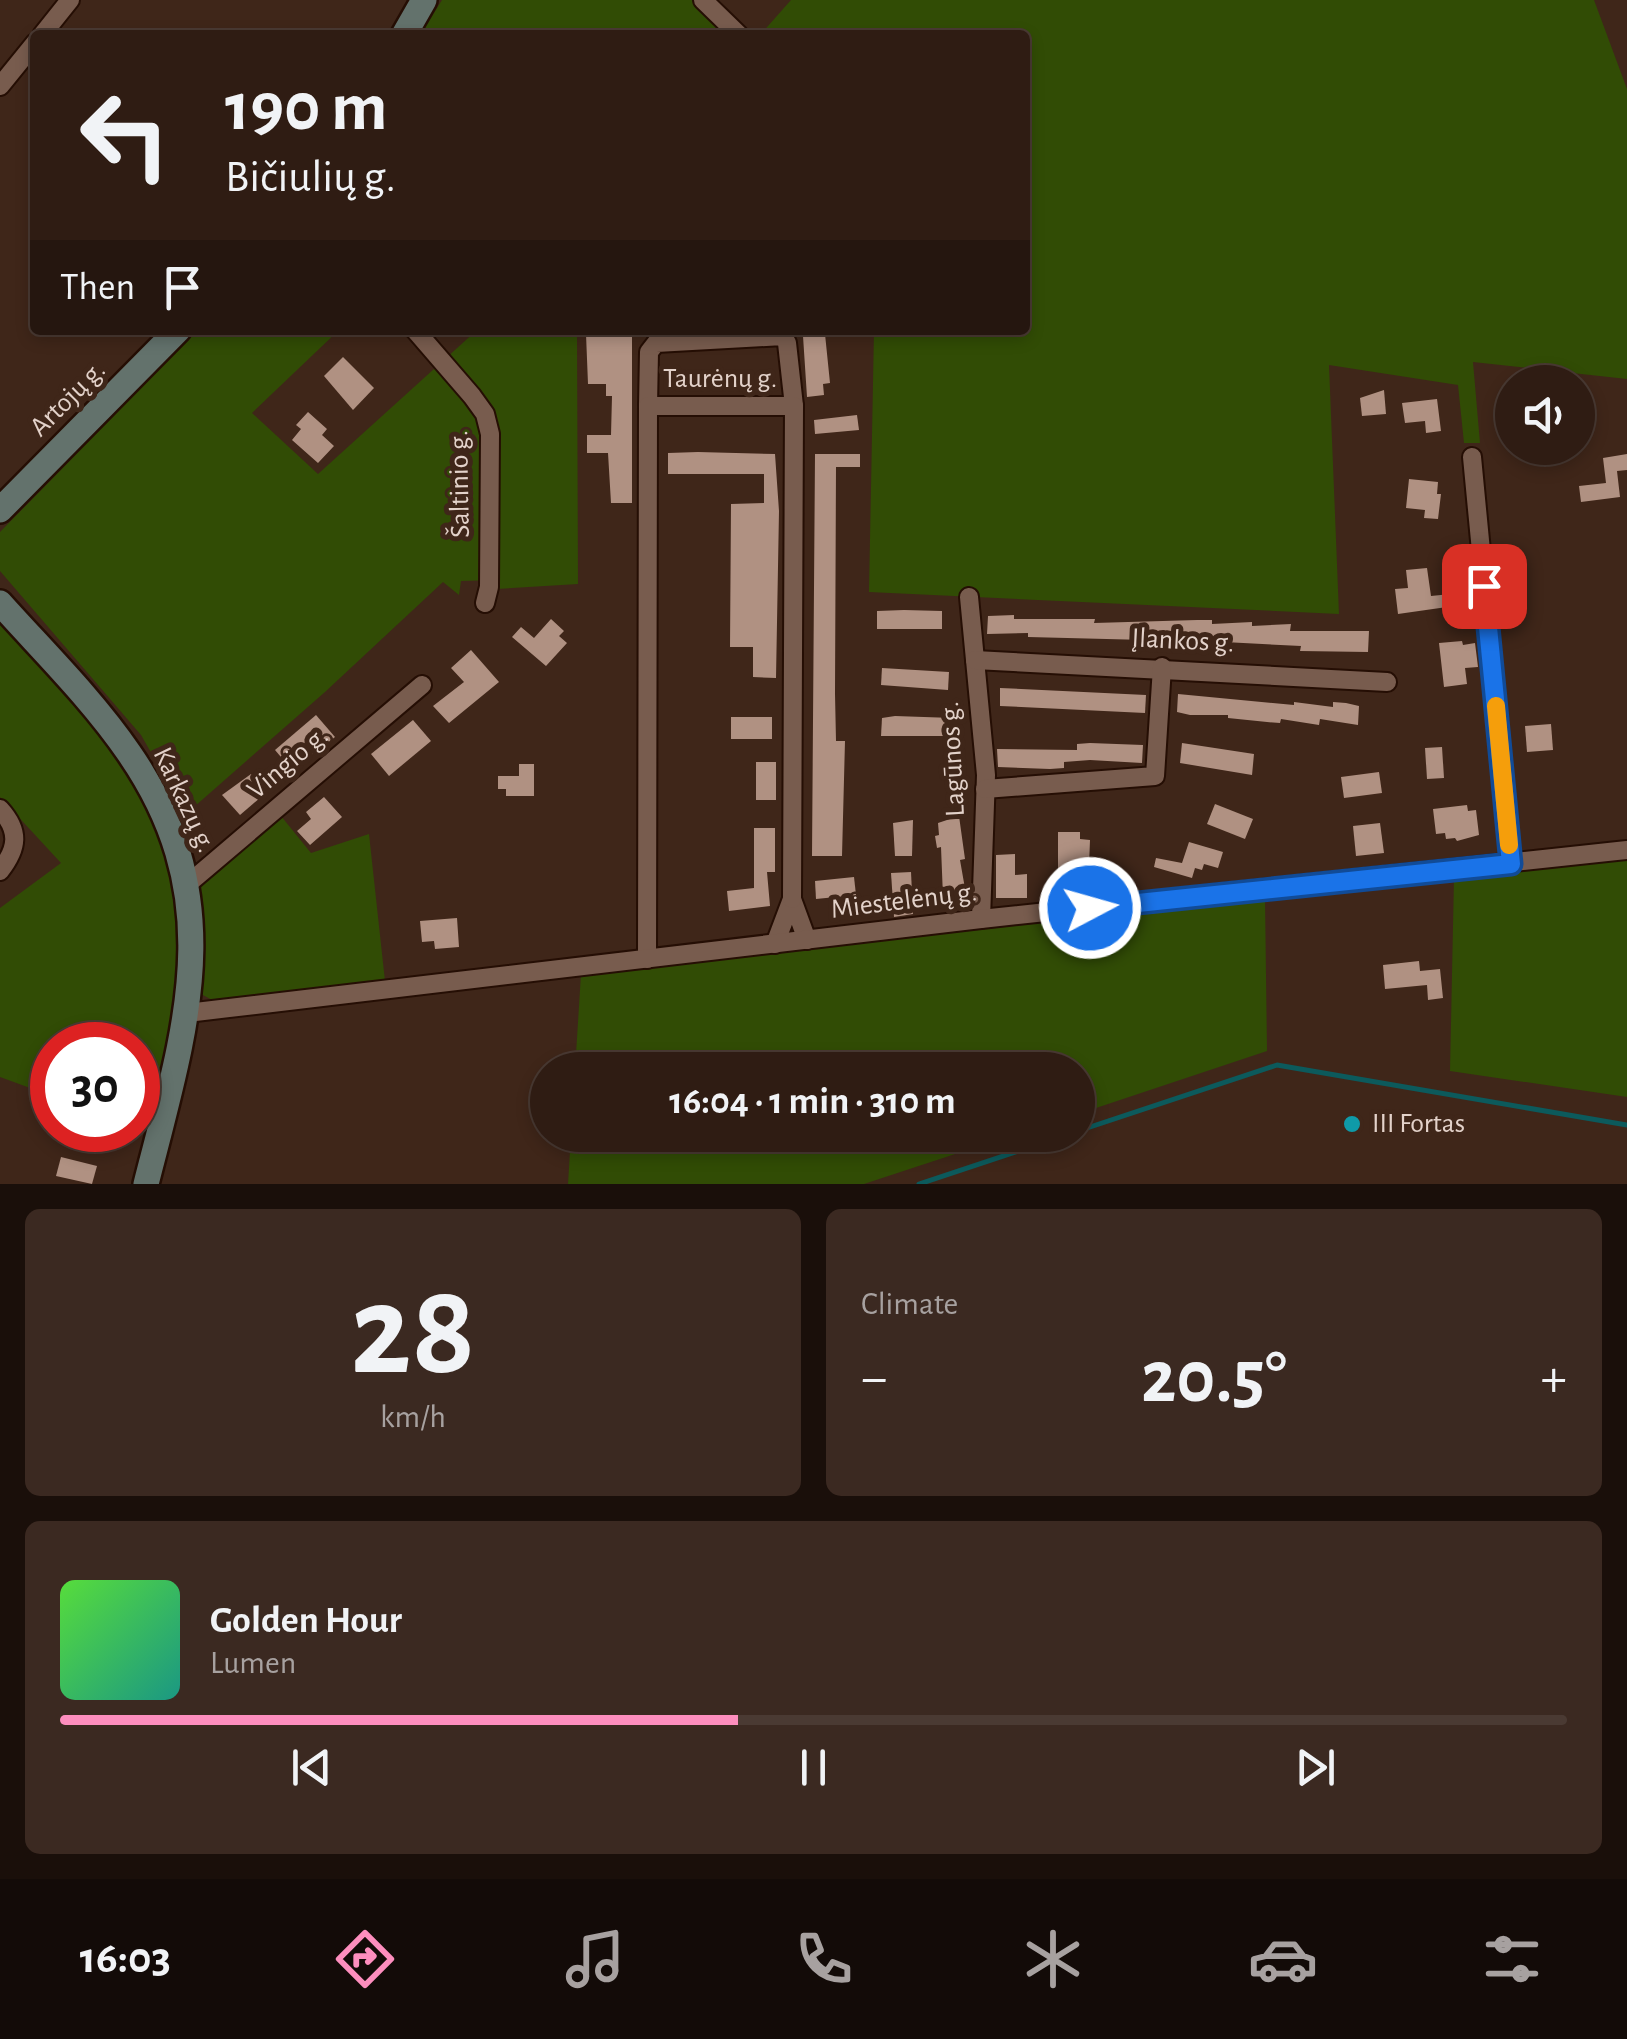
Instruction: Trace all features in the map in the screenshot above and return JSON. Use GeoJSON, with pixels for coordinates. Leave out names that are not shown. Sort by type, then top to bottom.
{"type":"FeatureCollection","features":[{"type":"Feature","properties":{"kind":"main road"},"geometry":{"type":"LineString","coordinates":[[407,30],[424,0]]}},
{"type":"Feature","properties":{"kind":"main road","name":"Artojų g."},"geometry":{"type":"LineString","coordinates":[[0,510],[173,335]]}},
{"type":"Feature","properties":{"kind":"main road","name":"Karkazų g."},"geometry":{"type":"LineString","coordinates":[[0,602],[130,753],[169,826],[188,883],[192,954],[188,1013],[146,1184]]}},
{"type":"Feature","properties":{"kind":"street"},"geometry":{"type":"LineString","coordinates":[[46,30],[70,0]]}},
{"type":"Feature","properties":{"kind":"street"},"geometry":{"type":"LineString","coordinates":[[704,0],[734,30]]}},
{"type":"Feature","properties":{"kind":"street"},"geometry":{"type":"LineString","coordinates":[[0,86],[30,49]]}},
{"type":"Feature","properties":{"kind":"street","name":"Šaltinio g."},"geometry":{"type":"LineString","coordinates":[[418,335],[485,414],[490,434],[489,586],[485,602]]}},
{"type":"Feature","properties":{"kind":"street"},"geometry":{"type":"LineString","coordinates":[[648,406],[649,352],[656,343],[783,336],[794,406]]}},
{"type":"Feature","properties":{"kind":"street","name":"Taurėnų g."},"geometry":{"type":"LineString","coordinates":[[648,959],[648,406],[794,406],[792,899],[775,944]]}},
{"type":"Feature","properties":{"kind":"street"},"geometry":{"type":"LineString","coordinates":[[1472,457],[1511,864]]}},
{"type":"Feature","properties":{"kind":"street","name":"Lagūnos g."},"geometry":{"type":"LineString","coordinates":[[969,597],[985,789],[981,919]]}},
{"type":"Feature","properties":{"kind":"street","name":"Įlankos g."},"geometry":{"type":"LineString","coordinates":[[975,660],[1387,682]]}},
{"type":"Feature","properties":{"kind":"street"},"geometry":{"type":"LineString","coordinates":[[985,789],[1155,776],[1162,667]]}},
{"type":"Feature","properties":{"kind":"street","name":"Vingio g."},"geometry":{"type":"LineString","coordinates":[[188,883],[422,686]]}},
{"type":"Feature","properties":{"kind":"street"},"geometry":{"type":"LineString","coordinates":[[0,808],[16,834],[12,855],[0,871]]}},
{"type":"Feature","properties":{"kind":"street","name":"Miestelėnų g."},"geometry":{"type":"LineString","coordinates":[[188,1013],[981,919],[1627,850]]}},
{"type":"Feature","properties":{"kind":"street","name":"Taurėnų g."},"geometry":{"type":"LineString","coordinates":[[792,899],[808,940]]}},
{"type":"Feature","properties":{"kind":"green space"},"geometry":{"type":"Polygon","coordinates":[[[442,0],[692,0],[725,30],[423,30],[442,0]]]}},
{"type":"Feature","properties":{"kind":"green space"},"geometry":{"type":"Polygon","coordinates":[[[791,0],[1594,0],[1627,89],[1627,379],[1595,375],[1595,365],[1473,362],[1480,443],[1464,443],[1458,385],[1329,365],[1339,614],[869,592],[874,335],[1030,335],[1030,30],[764,30],[791,0]]]}},
{"type":"Feature","properties":{"kind":"green space"},"geometry":{"type":"Polygon","coordinates":[[[193,335],[334,335],[252,413],[318,474],[471,335],[577,335],[578,584],[496,589],[497,580],[461,581],[459,595],[443,582],[186,814],[141,735],[0,571],[0,532],[193,335]]]}},
{"type":"Feature","properties":{"kind":"green space"},"geometry":{"type":"Polygon","coordinates":[[[0,614],[106,736],[146,802],[165,848],[176,893],[179,938],[178,983],[160,1082],[160,1022],[30,1022],[30,1088],[0,1077],[0,908],[61,863],[0,797],[0,614]]]}},
{"type":"Feature","properties":{"kind":"green space"},"geometry":{"type":"Polygon","coordinates":[[[281,816],[311,853],[369,834],[385,981],[218,1003],[201,994],[199,886],[281,816]]]}},
{"type":"Feature","properties":{"kind":"green space"},"geometry":{"type":"Polygon","coordinates":[[[1627,859],[1627,1097],[1450,1071],[1454,878],[1627,859]]]}},
{"type":"Feature","properties":{"kind":"green space"},"geometry":{"type":"Polygon","coordinates":[[[1265,898],[1267,1051],[1095,1108],[1095,1052],[576,1052],[581,974],[1265,898]]]}},
{"type":"Feature","properties":{"kind":"green space"},"geometry":{"type":"Polygon","coordinates":[[[570,1152],[961,1152],[864,1184],[568,1184],[570,1152]]]}},
{"type":"Feature","properties":{"kind":"building"},"geometry":{"type":"Polygon","coordinates":[[[586,335],[632,335],[632,503],[611,503],[608,453],[587,453],[587,435],[611,435],[612,396],[606,396],[606,384],[588,384],[586,335]]]}},
{"type":"Feature","properties":{"kind":"building"},"geometry":{"type":"Polygon","coordinates":[[[825,335],[830,383],[823,384],[824,395],[807,397],[803,336],[825,335]]]}},
{"type":"Feature","properties":{"kind":"building"},"geometry":{"type":"Polygon","coordinates":[[[343,357],[374,388],[353,410],[324,376],[343,357]]]}},
{"type":"Feature","properties":{"kind":"building"},"geometry":{"type":"Polygon","coordinates":[[[1384,390],[1386,414],[1362,416],[1360,398],[1384,390]]]}},
{"type":"Feature","properties":{"kind":"building"},"geometry":{"type":"Polygon","coordinates":[[[1437,399],[1441,431],[1426,433],[1425,421],[1405,423],[1402,403],[1437,399]]]}},
{"type":"Feature","properties":{"kind":"building"},"geometry":{"type":"Polygon","coordinates":[[[308,412],[327,429],[322,435],[334,446],[318,463],[292,440],[301,429],[296,425],[308,412]]]}},
{"type":"Feature","properties":{"kind":"building"},"geometry":{"type":"Polygon","coordinates":[[[857,415],[859,430],[815,434],[814,420],[857,415]]]}},
{"type":"Feature","properties":{"kind":"building"},"geometry":{"type":"Polygon","coordinates":[[[668,453],[775,454],[779,511],[776,678],[753,677],[753,647],[730,647],[731,504],[764,503],[764,474],[668,474],[668,453]]]}},
{"type":"Feature","properties":{"kind":"building"},"geometry":{"type":"Polygon","coordinates":[[[815,454],[860,454],[860,467],[836,467],[836,741],[845,741],[842,856],[812,856],[815,454]]]}},
{"type":"Feature","properties":{"kind":"building"},"geometry":{"type":"Polygon","coordinates":[[[1627,454],[1627,470],[1617,471],[1620,497],[1581,502],[1579,486],[1606,483],[1603,458],[1627,454]]]}},
{"type":"Feature","properties":{"kind":"building"},"geometry":{"type":"Polygon","coordinates":[[[1409,479],[1438,482],[1438,519],[1424,518],[1425,510],[1406,508],[1409,479]]]}},
{"type":"Feature","properties":{"kind":"building"},"geometry":{"type":"Polygon","coordinates":[[[1427,568],[1431,596],[1470,592],[1471,609],[1447,611],[1447,607],[1398,614],[1395,589],[1408,588],[1406,570],[1427,568]]]}},
{"type":"Feature","properties":{"kind":"building"},"geometry":{"type":"Polygon","coordinates":[[[877,611],[942,611],[942,629],[877,629],[877,611]]]}},
{"type":"Feature","properties":{"kind":"building"},"geometry":{"type":"Polygon","coordinates":[[[1014,615],[1014,619],[1095,619],[1094,623],[1212,620],[1212,624],[1291,624],[1290,631],[1369,631],[1368,652],[1300,651],[1301,646],[1224,642],[987,634],[988,616],[1014,615]]]}},
{"type":"Feature","properties":{"kind":"building"},"geometry":{"type":"Polygon","coordinates":[[[551,619],[564,631],[559,636],[567,643],[546,666],[512,637],[521,627],[534,638],[551,619]]]}},
{"type":"Feature","properties":{"kind":"building"},"geometry":{"type":"Polygon","coordinates":[[[1462,641],[1463,645],[1475,643],[1478,667],[1465,668],[1467,684],[1444,687],[1439,643],[1462,641]]]}},
{"type":"Feature","properties":{"kind":"building"},"geometry":{"type":"Polygon","coordinates":[[[471,650],[499,682],[449,723],[433,706],[464,682],[451,668],[471,650]]]}},
{"type":"Feature","properties":{"kind":"building"},"geometry":{"type":"Polygon","coordinates":[[[882,668],[949,672],[948,690],[881,685],[882,668]]]}},
{"type":"Feature","properties":{"kind":"building"},"geometry":{"type":"Polygon","coordinates":[[[1000,688],[1146,695],[1145,713],[1000,706],[1000,688]]]}},
{"type":"Feature","properties":{"kind":"building"},"geometry":{"type":"Polygon","coordinates":[[[1178,694],[1294,705],[1333,707],[1333,702],[1346,703],[1359,706],[1358,725],[1320,719],[1319,725],[1281,719],[1280,723],[1228,715],[1190,715],[1177,712],[1178,694]]]}},
{"type":"Feature","properties":{"kind":"building"},"geometry":{"type":"Polygon","coordinates":[[[316,715],[335,737],[292,770],[275,750],[316,715]]]}},
{"type":"Feature","properties":{"kind":"building"},"geometry":{"type":"Polygon","coordinates":[[[731,717],[772,717],[772,739],[731,739],[731,717]]]}},
{"type":"Feature","properties":{"kind":"building"},"geometry":{"type":"Polygon","coordinates":[[[882,718],[953,718],[953,736],[881,736],[882,718]]]}},
{"type":"Feature","properties":{"kind":"building"},"geometry":{"type":"Polygon","coordinates":[[[413,720],[431,741],[389,776],[371,754],[413,720]]]}},
{"type":"Feature","properties":{"kind":"building"},"geometry":{"type":"Polygon","coordinates":[[[1551,724],[1553,750],[1527,752],[1525,726],[1551,724]]]}},
{"type":"Feature","properties":{"kind":"building"},"geometry":{"type":"Polygon","coordinates":[[[1182,743],[1254,754],[1252,775],[1180,763],[1182,743]]]}},
{"type":"Feature","properties":{"kind":"building"},"geometry":{"type":"Polygon","coordinates":[[[1077,744],[1143,745],[1142,763],[1090,760],[1064,762],[1064,768],[998,767],[997,749],[1077,750],[1077,744]]]}},
{"type":"Feature","properties":{"kind":"building"},"geometry":{"type":"Polygon","coordinates":[[[1442,747],[1444,778],[1427,779],[1425,748],[1442,747]]]}},
{"type":"Feature","properties":{"kind":"building"},"geometry":{"type":"Polygon","coordinates":[[[756,762],[776,762],[776,800],[756,800],[756,762]]]}},
{"type":"Feature","properties":{"kind":"building"},"geometry":{"type":"Polygon","coordinates":[[[519,764],[534,764],[534,796],[506,796],[506,789],[498,789],[498,776],[519,776],[519,764]]]}},
{"type":"Feature","properties":{"kind":"building"},"geometry":{"type":"Polygon","coordinates":[[[1379,772],[1382,793],[1344,798],[1341,777],[1379,772]]]}},
{"type":"Feature","properties":{"kind":"building"},"geometry":{"type":"Polygon","coordinates":[[[251,774],[267,792],[240,815],[222,795],[251,774]]]}},
{"type":"Feature","properties":{"kind":"building"},"geometry":{"type":"Polygon","coordinates":[[[324,797],[342,817],[310,845],[297,831],[311,819],[306,812],[324,797]]]}},
{"type":"Feature","properties":{"kind":"building"},"geometry":{"type":"Polygon","coordinates":[[[1215,804],[1253,819],[1245,839],[1207,824],[1215,804]]]}},
{"type":"Feature","properties":{"kind":"building"},"geometry":{"type":"Polygon","coordinates":[[[1467,805],[1468,811],[1476,810],[1479,835],[1457,841],[1446,839],[1445,833],[1436,834],[1433,809],[1467,805]]]}},
{"type":"Feature","properties":{"kind":"building"},"geometry":{"type":"Polygon","coordinates":[[[959,816],[965,859],[960,860],[967,900],[951,903],[950,896],[943,897],[941,847],[937,848],[935,836],[939,835],[938,823],[959,816]]]}},
{"type":"Feature","properties":{"kind":"building"},"geometry":{"type":"Polygon","coordinates":[[[913,820],[912,856],[895,856],[893,823],[913,820]]]}},
{"type":"Feature","properties":{"kind":"building"},"geometry":{"type":"Polygon","coordinates":[[[1380,823],[1384,853],[1356,856],[1353,826],[1380,823]]]}},
{"type":"Feature","properties":{"kind":"building"},"geometry":{"type":"Polygon","coordinates":[[[754,828],[775,828],[775,872],[767,872],[770,906],[729,911],[727,891],[754,888],[754,828]]]}},
{"type":"Feature","properties":{"kind":"building"},"geometry":{"type":"Polygon","coordinates":[[[1058,832],[1080,832],[1080,839],[1090,840],[1089,866],[1077,866],[1076,873],[1070,872],[1070,878],[1058,878],[1058,832]]]}},
{"type":"Feature","properties":{"kind":"building"},"geometry":{"type":"Polygon","coordinates":[[[1189,842],[1223,852],[1218,868],[1204,864],[1202,870],[1195,868],[1192,878],[1154,867],[1156,858],[1182,863],[1189,842]]]}},
{"type":"Feature","properties":{"kind":"building"},"geometry":{"type":"Polygon","coordinates":[[[1015,854],[1015,875],[1027,874],[1027,898],[996,898],[996,855],[1015,854]]]}},
{"type":"Feature","properties":{"kind":"building"},"geometry":{"type":"Polygon","coordinates":[[[911,872],[913,914],[894,917],[891,873],[911,872]]]}},
{"type":"Feature","properties":{"kind":"building"},"geometry":{"type":"Polygon","coordinates":[[[854,877],[856,895],[816,899],[815,881],[854,877]]]}},
{"type":"Feature","properties":{"kind":"building"},"geometry":{"type":"Polygon","coordinates":[[[457,918],[459,947],[435,949],[434,941],[422,942],[420,921],[457,918]]]}},
{"type":"Feature","properties":{"kind":"building"},"geometry":{"type":"Polygon","coordinates":[[[1419,961],[1420,971],[1440,969],[1443,998],[1428,1000],[1427,985],[1385,989],[1383,965],[1419,961]]]}},
{"type":"Feature","properties":{"kind":"building"},"geometry":{"type":"Polygon","coordinates":[[[61,1157],[97,1166],[92,1184],[56,1176],[61,1157]]]}},
{"type":"Feature","properties":{"kind":"waterway"},"geometry":{"type":"LineString","coordinates":[[1095,1125],[1277,1065],[1627,1125]]}},
{"type":"Feature","properties":{"kind":"waterway"},"geometry":{"type":"LineString","coordinates":[[919,1184],[1016,1152]]}},
{"type":"Feature","properties":{"kind":"slow traffic"},"geometry":{"type":"LineString","coordinates":[[1496,706],[1509,845]]}},
{"type":"Feature","properties":{"kind":"place","name":"III Fortas"},"geometry":{"type":"Point","coordinates":[1352,1124]}},
{"type":"Feature","properties":{"kind":"route"},"geometry":{"type":"LineString","coordinates":[[1090,908],[1511,864],[1484,586]]}}]}
